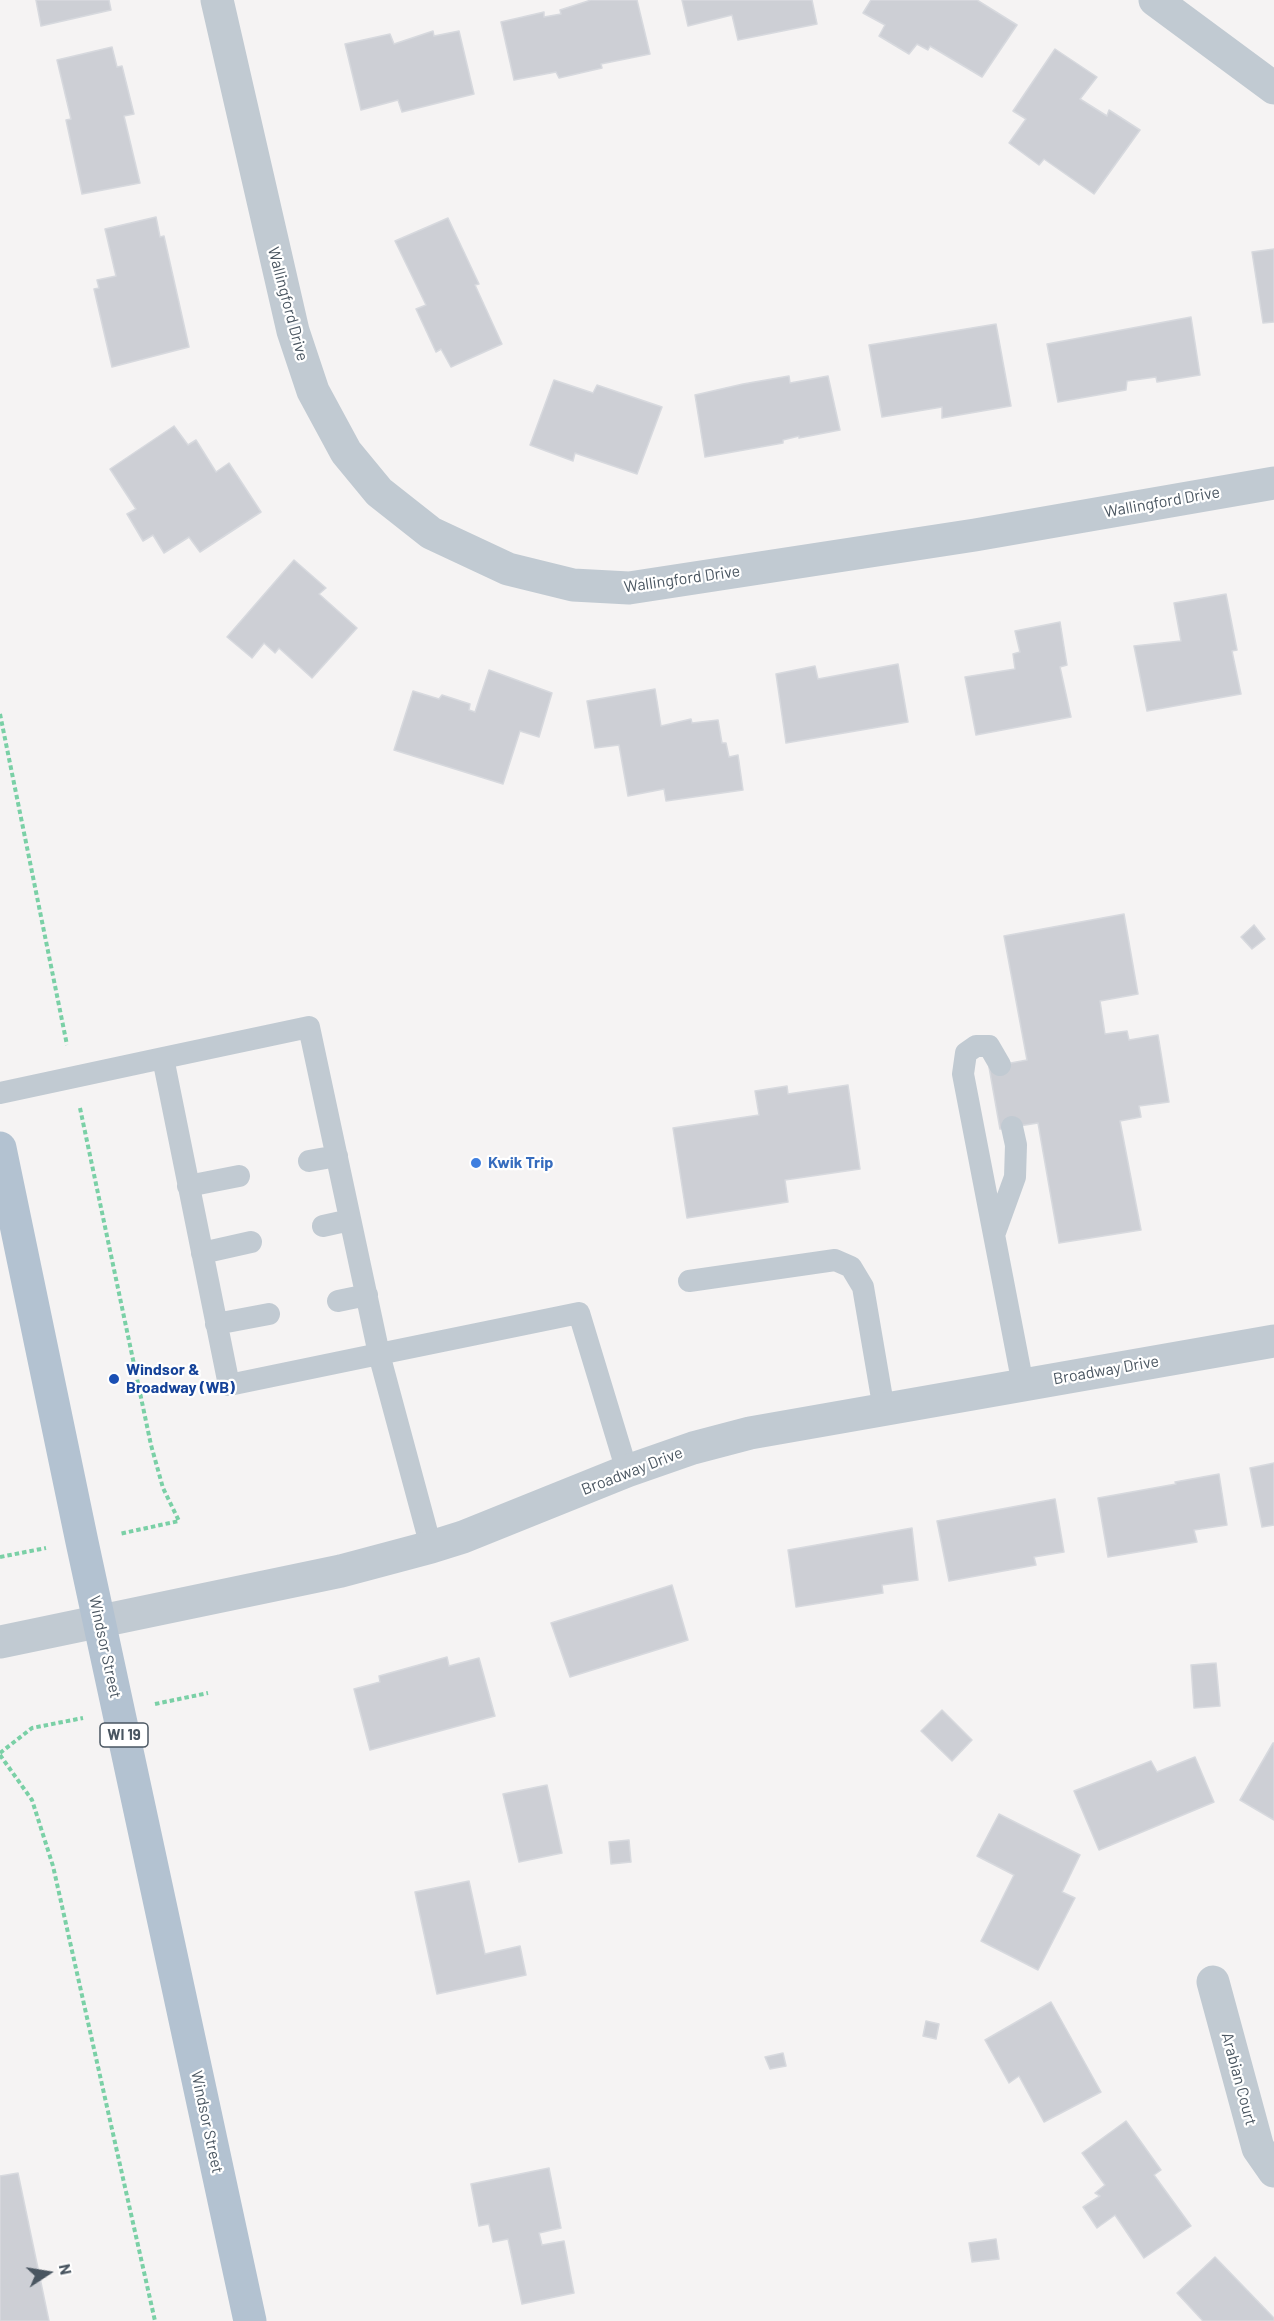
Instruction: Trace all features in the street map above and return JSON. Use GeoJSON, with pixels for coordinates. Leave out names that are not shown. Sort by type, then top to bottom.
{"type":"FeatureCollection","features":[{"type":"Feature","properties":{"kind":"main road","name":"Windsor Street"},"geometry":{"type":"LineString","coordinates":[[0,1148],[82,1542],[250,2321]]}},
{"type":"Feature","properties":{"kind":"street","name":"Wallingford Drive"},"geometry":{"type":"LineString","coordinates":[[217,0],[293,331],[313,391],[346,453],[380,492],[431,533],[508,569],[573,585],[629,588],[975,535],[1274,483]]}},
{"type":"Feature","properties":{"kind":"street"},"geometry":{"type":"LineString","coordinates":[[1155,0],[1274,88]]}},
{"type":"Feature","properties":{"kind":"street","name":"Broadway Drive"},"geometry":{"type":"LineString","coordinates":[[0,1642],[341,1571],[430,1547],[463,1537],[627,1471],[693,1448],[750,1433],[1274,1341]]}},
{"type":"Feature","properties":{"kind":"street","name":"Arabian Court"},"geometry":{"type":"LineString","coordinates":[[1213,1982],[1258,2148],[1274,2171]]}},
{"type":"Feature","properties":{"kind":"lane"},"geometry":{"type":"LineString","coordinates":[[0,1093],[309,1027],[379,1354],[430,1547]]}},
{"type":"Feature","properties":{"kind":"lane"},"geometry":{"type":"LineString","coordinates":[[1000,1065],[989,1047],[976,1046],[966,1053],[963,1074],[1023,1385]]}},
{"type":"Feature","properties":{"kind":"lane"},"geometry":{"type":"LineString","coordinates":[[163,1058],[228,1384],[579,1313],[627,1471]]}},
{"type":"Feature","properties":{"kind":"lane"},"geometry":{"type":"LineString","coordinates":[[993,1236],[1015,1177],[1016,1145],[1012,1127]]}},
{"type":"Feature","properties":{"kind":"lane"},"geometry":{"type":"LineString","coordinates":[[309,1161],[337,1156]]}},
{"type":"Feature","properties":{"kind":"lane"},"geometry":{"type":"LineString","coordinates":[[188,1186],[239,1176]]}},
{"type":"Feature","properties":{"kind":"lane"},"geometry":{"type":"LineString","coordinates":[[322,1226],[350,1220]]}},
{"type":"Feature","properties":{"kind":"lane"},"geometry":{"type":"LineString","coordinates":[[202,1252],[251,1242]]}},
{"type":"Feature","properties":{"kind":"lane"},"geometry":{"type":"LineString","coordinates":[[689,1281],[835,1260],[851,1267],[863,1287],[884,1410]]}},
{"type":"Feature","properties":{"kind":"lane"},"geometry":{"type":"LineString","coordinates":[[338,1301],[367,1295]]}},
{"type":"Feature","properties":{"kind":"lane"},"geometry":{"type":"LineString","coordinates":[[216,1324],[269,1314]]}},
{"type":"Feature","properties":{"kind":"path"},"geometry":{"type":"LineString","coordinates":[[0,714],[151,1445],[163,1488],[179,1521],[0,1557]]}},
{"type":"Feature","properties":{"kind":"path"},"geometry":{"type":"LineString","coordinates":[[0,1755],[32,1800],[53,1866],[155,2321]]}},
{"type":"Feature","properties":{"kind":"building"},"geometry":{"type":"Polygon","coordinates":[[[36,0],[109,0],[111,10],[41,26],[36,0]]]}},
{"type":"Feature","properties":{"kind":"building"},"geometry":{"type":"Polygon","coordinates":[[[591,0],[637,0],[650,54],[601,64],[602,68],[559,78],[556,72],[514,80],[501,22],[544,12],[544,17],[561,14],[560,10],[591,0]]]}},
{"type":"Feature","properties":{"kind":"building"},"geometry":{"type":"Polygon","coordinates":[[[682,0],[812,0],[817,24],[738,40],[732,15],[688,26],[682,0]]]}},
{"type":"Feature","properties":{"kind":"building"},"geometry":{"type":"Polygon","coordinates":[[[871,0],[977,0],[1017,25],[982,77],[930,46],[928,50],[917,44],[909,54],[879,36],[885,25],[863,13],[871,0]]]}},
{"type":"Feature","properties":{"kind":"building"},"geometry":{"type":"Polygon","coordinates":[[[433,31],[434,36],[459,31],[474,94],[402,112],[398,100],[361,110],[345,44],[390,34],[394,44],[433,31]]]}},
{"type":"Feature","properties":{"kind":"building"},"geometry":{"type":"Polygon","coordinates":[[[112,47],[117,67],[122,66],[134,114],[124,116],[140,183],[82,194],[66,120],[71,119],[57,60],[112,47]]]}},
{"type":"Feature","properties":{"kind":"building"},"geometry":{"type":"Polygon","coordinates":[[[1055,49],[1097,77],[1080,99],[1107,116],[1109,110],[1140,130],[1094,194],[1044,159],[1039,165],[1009,143],[1026,119],[1013,111],[1055,49]]]}},
{"type":"Feature","properties":{"kind":"building"},"geometry":{"type":"Polygon","coordinates":[[[156,217],[160,237],[164,236],[189,347],[112,367],[94,289],[99,288],[97,280],[116,276],[105,229],[156,217]]]}},
{"type":"Feature","properties":{"kind":"building"},"geometry":{"type":"Polygon","coordinates":[[[448,218],[479,284],[475,285],[502,344],[451,367],[441,349],[436,352],[416,309],[426,305],[395,241],[448,218]]]}},
{"type":"Feature","properties":{"kind":"building"},"geometry":{"type":"Polygon","coordinates":[[[1274,249],[1274,322],[1263,323],[1252,252],[1274,249]]]}},
{"type":"Feature","properties":{"kind":"building"},"geometry":{"type":"Polygon","coordinates":[[[1191,317],[1200,375],[1157,382],[1156,377],[1127,381],[1126,390],[1058,402],[1047,344],[1191,317]]]}},
{"type":"Feature","properties":{"kind":"building"},"geometry":{"type":"Polygon","coordinates":[[[996,324],[1011,406],[942,418],[942,407],[882,417],[869,345],[996,324]]]}},
{"type":"Feature","properties":{"kind":"building"},"geometry":{"type":"Polygon","coordinates":[[[789,376],[790,383],[828,376],[840,430],[799,438],[799,436],[783,440],[783,443],[705,457],[695,395],[789,376]]]}},
{"type":"Feature","properties":{"kind":"building"},"geometry":{"type":"Polygon","coordinates":[[[554,380],[593,393],[597,385],[662,407],[637,474],[575,453],[573,461],[530,445],[554,380]]]}},
{"type":"Feature","properties":{"kind":"building"},"geometry":{"type":"Polygon","coordinates":[[[174,426],[188,445],[196,440],[216,472],[229,463],[261,512],[200,552],[189,537],[164,553],[153,535],[143,541],[127,514],[136,509],[110,469],[174,426]]]}},
{"type":"Feature","properties":{"kind":"building"},"geometry":{"type":"Polygon","coordinates":[[[294,560],[326,588],[319,594],[357,628],[312,678],[279,648],[275,653],[264,643],[252,658],[227,637],[294,560]]]}},
{"type":"Feature","properties":{"kind":"building"},"geometry":{"type":"Polygon","coordinates":[[[1226,594],[1237,650],[1232,651],[1241,694],[1147,711],[1134,646],[1181,641],[1174,603],[1226,594]]]}},
{"type":"Feature","properties":{"kind":"building"},"geometry":{"type":"Polygon","coordinates":[[[1060,622],[1067,665],[1060,667],[1071,717],[976,735],[965,677],[1015,669],[1013,654],[1020,652],[1015,631],[1060,622]]]}},
{"type":"Feature","properties":{"kind":"building"},"geometry":{"type":"Polygon","coordinates":[[[898,664],[908,722],[786,743],[776,674],[815,666],[818,679],[898,664]]]}},
{"type":"Feature","properties":{"kind":"building"},"geometry":{"type":"Polygon","coordinates":[[[489,670],[552,693],[539,737],[520,731],[503,784],[394,750],[413,691],[439,699],[442,695],[470,704],[469,710],[475,712],[489,670]]]}},
{"type":"Feature","properties":{"kind":"building"},"geometry":{"type":"Polygon","coordinates":[[[655,689],[661,726],[691,719],[692,723],[718,720],[722,743],[726,743],[729,757],[738,755],[743,790],[666,801],[664,789],[628,796],[619,745],[595,748],[587,701],[655,689]]]}},
{"type":"Feature","properties":{"kind":"building"},"geometry":{"type":"Polygon","coordinates":[[[1124,914],[1138,994],[1100,1001],[1105,1034],[1127,1031],[1129,1040],[1158,1035],[1169,1102],[1139,1106],[1141,1117],[1120,1121],[1141,1230],[1059,1243],[1038,1123],[1000,1129],[989,1067],[1027,1060],[1004,936],[1124,914]]]}},
{"type":"Feature","properties":{"kind":"building"},"geometry":{"type":"Polygon","coordinates":[[[1254,925],[1265,939],[1252,949],[1241,937],[1254,925]]]}},
{"type":"Feature","properties":{"kind":"building"},"geometry":{"type":"Polygon","coordinates":[[[848,1085],[860,1169],[785,1180],[788,1202],[687,1218],[673,1128],[759,1115],[755,1091],[787,1086],[788,1094],[848,1085]]]}},
{"type":"Feature","properties":{"kind":"building"},"geometry":{"type":"Polygon","coordinates":[[[1274,1463],[1274,1525],[1262,1527],[1250,1468],[1274,1463]]]}},
{"type":"Feature","properties":{"kind":"building"},"geometry":{"type":"Polygon","coordinates":[[[1219,1474],[1227,1525],[1194,1530],[1197,1542],[1108,1557],[1098,1498],[1219,1474]]]}},
{"type":"Feature","properties":{"kind":"building"},"geometry":{"type":"Polygon","coordinates":[[[1055,1499],[1064,1552],[1034,1557],[1036,1565],[949,1581],[937,1521],[1055,1499]]]}},
{"type":"Feature","properties":{"kind":"building"},"geometry":{"type":"Polygon","coordinates":[[[912,1528],[918,1580],[882,1585],[883,1593],[796,1607],[788,1550],[912,1528]]]}},
{"type":"Feature","properties":{"kind":"building"},"geometry":{"type":"Polygon","coordinates":[[[672,1585],[688,1640],[570,1677],[551,1623],[672,1585]]]}},
{"type":"Feature","properties":{"kind":"building"},"geometry":{"type":"Polygon","coordinates":[[[447,1657],[449,1666],[479,1658],[495,1716],[370,1750],[354,1689],[380,1682],[379,1676],[447,1657]]]}},
{"type":"Feature","properties":{"kind":"building"},"geometry":{"type":"Polygon","coordinates":[[[1216,1663],[1220,1706],[1194,1708],[1191,1665],[1216,1663]]]}},
{"type":"Feature","properties":{"kind":"building"},"geometry":{"type":"Polygon","coordinates":[[[942,1710],[972,1740],[952,1761],[921,1731],[942,1710]]]}},
{"type":"Feature","properties":{"kind":"building"},"geometry":{"type":"Polygon","coordinates":[[[1274,1743],[1274,1820],[1240,1800],[1274,1743]]]}},
{"type":"Feature","properties":{"kind":"building"},"geometry":{"type":"Polygon","coordinates":[[[1195,1757],[1214,1802],[1099,1850],[1074,1791],[1151,1761],[1157,1772],[1195,1757]]]}},
{"type":"Feature","properties":{"kind":"building"},"geometry":{"type":"Polygon","coordinates":[[[547,1785],[562,1853],[519,1862],[503,1794],[547,1785]]]}},
{"type":"Feature","properties":{"kind":"building"},"geometry":{"type":"Polygon","coordinates":[[[999,1814],[1080,1855],[1062,1892],[1075,1898],[1038,1970],[981,1941],[1014,1875],[977,1856],[999,1814]]]}},
{"type":"Feature","properties":{"kind":"building"},"geometry":{"type":"Polygon","coordinates":[[[629,1840],[631,1862],[611,1864],[609,1842],[629,1840]]]}},
{"type":"Feature","properties":{"kind":"building"},"geometry":{"type":"Polygon","coordinates":[[[469,1881],[485,1954],[520,1946],[526,1975],[437,1994],[415,1892],[469,1881]]]}},
{"type":"Feature","properties":{"kind":"building"},"geometry":{"type":"Polygon","coordinates":[[[1051,2002],[1101,2092],[1044,2122],[1019,2076],[1009,2083],[985,2040],[1051,2002]]]}},
{"type":"Feature","properties":{"kind":"building"},"geometry":{"type":"Polygon","coordinates":[[[926,2021],[939,2024],[936,2039],[923,2036],[926,2021]]]}},
{"type":"Feature","properties":{"kind":"building"},"geometry":{"type":"Polygon","coordinates":[[[783,2053],[786,2066],[770,2069],[765,2057],[783,2053]]]}},
{"type":"Feature","properties":{"kind":"building"},"geometry":{"type":"Polygon","coordinates":[[[1126,2121],[1161,2170],[1154,2175],[1191,2226],[1144,2258],[1115,2215],[1097,2228],[1083,2207],[1100,2196],[1095,2193],[1105,2185],[1082,2153],[1126,2121]]]}},
{"type":"Feature","properties":{"kind":"building"},"geometry":{"type":"Polygon","coordinates":[[[549,2168],[561,2228],[539,2233],[542,2245],[564,2241],[574,2293],[522,2304],[508,2239],[493,2242],[489,2224],[479,2226],[471,2184],[549,2168]]]}},
{"type":"Feature","properties":{"kind":"building"},"geometry":{"type":"Polygon","coordinates":[[[18,2173],[49,2321],[0,2321],[0,2176],[18,2173]]]}},
{"type":"Feature","properties":{"kind":"building"},"geometry":{"type":"Polygon","coordinates":[[[996,2239],[999,2259],[972,2262],[969,2243],[996,2239]]]}},
{"type":"Feature","properties":{"kind":"building"},"geometry":{"type":"Polygon","coordinates":[[[1215,2257],[1274,2318],[1274,2321],[1203,2321],[1177,2293],[1215,2257]]]}},
{"type":"Feature","properties":{"kind":"place","name":"Kwik Trip"},"geometry":{"type":"Point","coordinates":[476,1163]}},
{"type":"Feature","properties":{"kind":"place","name":"Windsor & Broadway (WB)"},"geometry":{"type":"Point","coordinates":[114,1379]}}]}
